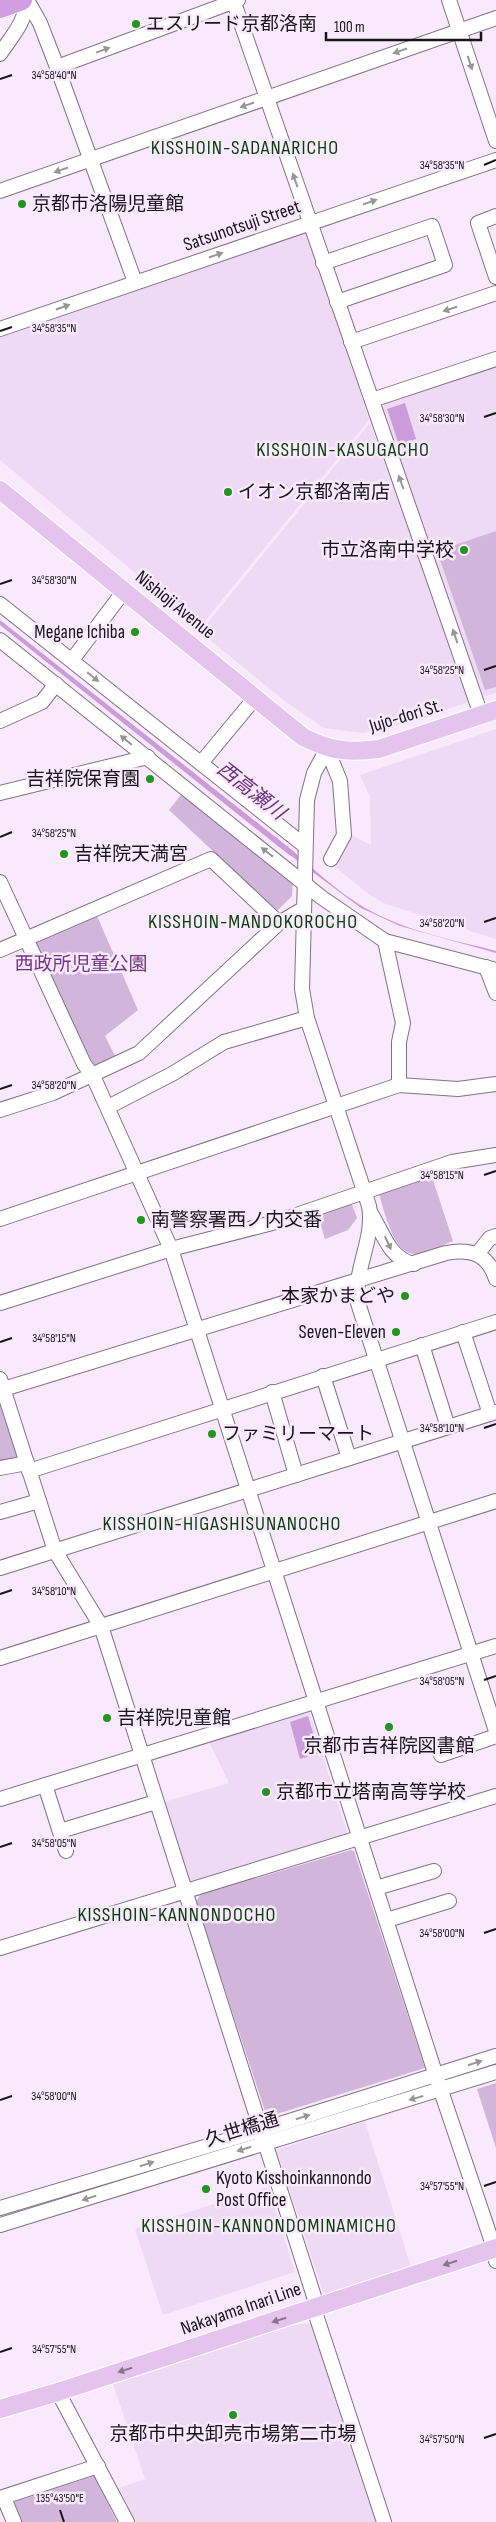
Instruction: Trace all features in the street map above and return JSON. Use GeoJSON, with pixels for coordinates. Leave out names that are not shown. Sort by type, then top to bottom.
{"type":"FeatureCollection","features":[{"type":"Feature","properties":{"kind":"highway"},"geometry":{"type":"LineString","coordinates":[[0,8],[22,0]]}},
{"type":"Feature","properties":{"kind":"main road","name":"Nishioji Avenue"},"geometry":{"type":"LineString","coordinates":[[0,490],[303,737],[327,749]]}},
{"type":"Feature","properties":{"kind":"main road","name":"Jujo-dori St."},"geometry":{"type":"LineString","coordinates":[[327,749],[364,751],[379,749],[489,713]]}},
{"type":"Feature","properties":{"kind":"main road","name":"Nakayama Inari Line"},"geometry":{"type":"LineString","coordinates":[[0,2408],[58,2392],[316,2307],[495,2253]]}},
{"type":"Feature","properties":{"kind":"street"},"geometry":{"type":"LineString","coordinates":[[0,54],[25,15],[26,0]]}},
{"type":"Feature","properties":{"kind":"street"},"geometry":{"type":"LineString","coordinates":[[26,0],[40,24],[57,67],[92,159],[135,282]]}},
{"type":"Feature","properties":{"kind":"street"},"geometry":{"type":"LineString","coordinates":[[449,0],[496,141]]}},
{"type":"Feature","properties":{"kind":"street"},"geometry":{"type":"LineString","coordinates":[[57,67],[235,1],[266,98],[351,342],[489,713]]}},
{"type":"Feature","properties":{"kind":"street"},"geometry":{"type":"LineString","coordinates":[[0,191],[496,18]]}},
{"type":"Feature","properties":{"kind":"street","name":"Satsunotsuji Street"},"geometry":{"type":"LineString","coordinates":[[0,329],[496,160]]}},
{"type":"Feature","properties":{"kind":"street"},"geometry":{"type":"LineString","coordinates":[[496,216],[478,223],[496,277]]}},
{"type":"Feature","properties":{"kind":"street"},"geometry":{"type":"LineString","coordinates":[[324,263],[432,226],[445,264],[338,302]]}},
{"type":"Feature","properties":{"kind":"street"},"geometry":{"type":"LineString","coordinates":[[351,342],[496,293]]}},
{"type":"Feature","properties":{"kind":"street"},"geometry":{"type":"LineString","coordinates":[[372,400],[496,359]]}},
{"type":"Feature","properties":{"kind":"street"},"geometry":{"type":"LineString","coordinates":[[72,660],[124,591]]}},
{"type":"Feature","properties":{"kind":"street"},"geometry":{"type":"LineString","coordinates":[[0,604],[305,848]]}},
{"type":"Feature","properties":{"kind":"street"},"geometry":{"type":"LineString","coordinates":[[0,640],[305,880],[321,897],[384,941],[491,968],[496,993]]}},
{"type":"Feature","properties":{"kind":"street"},"geometry":{"type":"LineString","coordinates":[[4,715],[42,702],[56,684]]}},
{"type":"Feature","properties":{"kind":"street"},"geometry":{"type":"LineString","coordinates":[[201,764],[255,698]]}},
{"type":"Feature","properties":{"kind":"street"},"geometry":{"type":"LineString","coordinates":[[327,749],[309,789],[305,848],[302,989],[307,1018],[370,1211],[369,1234],[358,1280],[358,1303],[496,1731]]}},
{"type":"Feature","properties":{"kind":"street"},"geometry":{"type":"LineString","coordinates":[[327,749],[340,781],[344,836],[331,859]]}},
{"type":"Feature","properties":{"kind":"street"},"geometry":{"type":"LineString","coordinates":[[0,793],[148,758]]}},
{"type":"Feature","properties":{"kind":"street"},"geometry":{"type":"LineString","coordinates":[[0,950],[27,940],[211,859],[279,923]]}},
{"type":"Feature","properties":{"kind":"street"},"geometry":{"type":"LineString","coordinates":[[0,882],[84,1064],[93,1076],[108,1107],[171,1249],[224,1407],[274,1573],[495,2253]]}},
{"type":"Feature","properties":{"kind":"street"},"geometry":{"type":"LineString","coordinates":[[0,1110],[53,1093],[139,1053],[279,923],[303,909]]}},
{"type":"Feature","properties":{"kind":"street"},"geometry":{"type":"LineString","coordinates":[[384,941],[403,1023],[399,1042],[399,1085]]}},
{"type":"Feature","properties":{"kind":"street"},"geometry":{"type":"LineString","coordinates":[[108,1107],[172,1074],[224,1042],[307,1018]]}},
{"type":"Feature","properties":{"kind":"street"},"geometry":{"type":"LineString","coordinates":[[0,1219],[399,1085],[458,1089],[496,1084]]}},
{"type":"Feature","properties":{"kind":"street"},"geometry":{"type":"LineString","coordinates":[[0,1303],[171,1249],[276,1222],[452,1162],[496,1155]]}},
{"type":"Feature","properties":{"kind":"street"},"geometry":{"type":"LineString","coordinates":[[370,1211],[384,1233],[389,1247],[406,1262],[414,1264]]}},
{"type":"Feature","properties":{"kind":"street"},"geometry":{"type":"LineString","coordinates":[[477,1254],[490,1238],[496,1236]]}},
{"type":"Feature","properties":{"kind":"street"},"geometry":{"type":"LineString","coordinates":[[384,2522],[101,1626],[55,1551],[1,1386],[456,1251],[477,1254],[490,1263],[496,1279]]}},
{"type":"Feature","properties":{"kind":"street"},"geometry":{"type":"LineString","coordinates":[[0,1468],[28,1467],[496,1322]]}},
{"type":"Feature","properties":{"kind":"street"},"geometry":{"type":"LineString","coordinates":[[0,1568],[493,1413],[463,1332]]}},
{"type":"Feature","properties":{"kind":"street"},"geometry":{"type":"LineString","coordinates":[[422,1345],[448,1427]]}},
{"type":"Feature","properties":{"kind":"street"},"geometry":{"type":"LineString","coordinates":[[323,1376],[349,1458]]}},
{"type":"Feature","properties":{"kind":"street"},"geometry":{"type":"LineString","coordinates":[[272,1392],[296,1475]]}},
{"type":"Feature","properties":{"kind":"street"},"geometry":{"type":"LineString","coordinates":[[0,1512],[39,1501]]}},
{"type":"Feature","properties":{"kind":"street"},"geometry":{"type":"LineString","coordinates":[[0,1658],[429,1524],[496,1501]]}},
{"type":"Feature","properties":{"kind":"street"},"geometry":{"type":"LineString","coordinates":[[0,1799],[496,1646]]}},
{"type":"Feature","properties":{"kind":"street"},"geometry":{"type":"LineString","coordinates":[[441,1755],[496,1736]]}},
{"type":"Feature","properties":{"kind":"street"},"geometry":{"type":"LineString","coordinates":[[45,1785],[66,1851]]}},
{"type":"Feature","properties":{"kind":"street"},"geometry":{"type":"LineString","coordinates":[[0,1948],[496,1796]]}},
{"type":"Feature","properties":{"kind":"street"},"geometry":{"type":"LineString","coordinates":[[60,1831],[156,1802]]}},
{"type":"Feature","properties":{"kind":"street"},"geometry":{"type":"LineString","coordinates":[[376,1888],[434,1871]]}},
{"type":"Feature","properties":{"kind":"street"},"geometry":{"type":"LineString","coordinates":[[387,1920],[449,1901]]}},
{"type":"Feature","properties":{"kind":"street","name":"久世橋通"},"geometry":{"type":"LineString","coordinates":[[0,2225],[496,2056]]}},
{"type":"Feature","properties":{"kind":"street","name":"久世橋通"},"geometry":{"type":"LineString","coordinates":[[0,2208],[263,2136],[441,2090],[496,2072]]}},
{"type":"Feature","properties":{"kind":"street"},"geometry":{"type":"LineString","coordinates":[[58,2392],[127,2522]]}},
{"type":"Feature","properties":{"kind":"street"},"geometry":{"type":"LineString","coordinates":[[14,2522],[2,2498],[98,2466]]}},
{"type":"Feature","properties":{"kind":"shaded area"},"geometry":{"type":"Polygon","coordinates":[[[306,229],[369,420],[200,627],[0,460],[0,334],[306,229]]]}},
{"type":"Feature","properties":{"kind":"shaded area","name":"市立洛南中学校"},"geometry":{"type":"Polygon","coordinates":[[[496,366],[496,693],[483,697],[381,408],[384,403],[496,366]]]}},
{"type":"Feature","properties":{"kind":"shaded area"},"geometry":{"type":"Polygon","coordinates":[[[405,403],[416,439],[399,445],[387,409],[405,403]]]}},
{"type":"Feature","properties":{"kind":"shaded area"},"geometry":{"type":"Polygon","coordinates":[[[370,423],[472,701],[403,724],[363,733],[324,728],[286,702],[200,632],[370,423]]]}},
{"type":"Feature","properties":{"kind":"shaded area"},"geometry":{"type":"Polygon","coordinates":[[[0,620],[360,905],[398,924],[425,933],[496,951],[496,953],[400,926],[361,908],[279,847],[0,625],[0,620]]]}},
{"type":"Feature","properties":{"kind":"shaded area"},"geometry":{"type":"Polygon","coordinates":[[[496,729],[496,939],[386,904],[370,895],[334,866],[348,837],[347,833],[371,845],[370,797],[360,775],[496,729]]]}},
{"type":"Feature","properties":{"kind":"shaded area","name":"京都市立塔南高等学校"},"geometry":{"type":"Polygon","coordinates":[[[309,1711],[348,1836],[195,1884],[189,1881],[164,1802],[229,1783],[209,1742],[309,1711]]]}},
{"type":"Feature","properties":{"kind":"shaded area"},"geometry":{"type":"Polygon","coordinates":[[[308,1716],[319,1753],[300,1759],[290,1722],[308,1716]]]}},
{"type":"Feature","properties":{"kind":"shaded area"},"geometry":{"type":"Polygon","coordinates":[[[365,2122],[412,2270],[330,2297],[323,2292],[276,2150],[365,2122]]]}},
{"type":"Feature","properties":{"kind":"shaded area"},"geometry":{"type":"Polygon","coordinates":[[[268,2187],[295,2272],[163,2315],[135,2229],[268,2187]]]}},
{"type":"Feature","properties":{"kind":"shaded area","name":"京都市中央卸売市場第二市場"},"geometry":{"type":"Polygon","coordinates":[[[313,2323],[377,2522],[136,2522],[119,2488],[145,2479],[113,2384],[294,2325],[313,2323]]]}},
{"type":"Feature","properties":{"kind":"green space"},"geometry":{"type":"Polygon","coordinates":[[[496,531],[496,687],[485,690],[437,551],[496,531]]]}},
{"type":"Feature","properties":{"kind":"green space"},"geometry":{"type":"Polygon","coordinates":[[[184,791],[293,878],[292,896],[277,911],[169,810],[184,791]]]}},
{"type":"Feature","properties":{"kind":"green space","name":"西政所児童公園"},"geometry":{"type":"Polygon","coordinates":[[[97,916],[138,1010],[105,1036],[115,1056],[96,1065],[90,1064],[35,947],[38,940],[97,916]]]}},
{"type":"Feature","properties":{"kind":"green space"},"geometry":{"type":"Polygon","coordinates":[[[431,1174],[453,1241],[425,1253],[416,1254],[401,1248],[396,1240],[387,1221],[379,1194],[381,1190],[431,1174]]]}},
{"type":"Feature","properties":{"kind":"green space"},"geometry":{"type":"Polygon","coordinates":[[[351,1202],[357,1218],[348,1230],[325,1239],[317,1212],[351,1202]]]}},
{"type":"Feature","properties":{"kind":"green space"},"geometry":{"type":"Polygon","coordinates":[[[0,1400],[19,1454],[14,1462],[0,1464],[0,1400]]]}},
{"type":"Feature","properties":{"kind":"green space"},"geometry":{"type":"Polygon","coordinates":[[[351,1850],[354,1851],[425,2068],[267,2117],[196,1902],[200,1895],[351,1850]]]}},
{"type":"Feature","properties":{"kind":"green space"},"geometry":{"type":"Polygon","coordinates":[[[496,2083],[496,2148],[477,2089],[496,2083]]]}},
{"type":"Feature","properties":{"kind":"green space"},"geometry":{"type":"Polygon","coordinates":[[[89,2473],[94,2475],[117,2522],[18,2522],[11,2505],[15,2498],[89,2473]]]}},
{"type":"Feature","properties":{"kind":"place","name":"エスリード京都洛南"},"geometry":{"type":"Point","coordinates":[136,24]}},
{"type":"Feature","properties":{"kind":"place","name":"京都市洛陽児童館"},"geometry":{"type":"Point","coordinates":[22,204]}},
{"type":"Feature","properties":{"kind":"place","name":"イオン京都洛南店"},"geometry":{"type":"Point","coordinates":[228,492]}},
{"type":"Feature","properties":{"kind":"place","name":"市立洛南中学校"},"geometry":{"type":"Point","coordinates":[464,550]}},
{"type":"Feature","properties":{"kind":"place","name":"Megane Ichiba"},"geometry":{"type":"Point","coordinates":[135,632]}},
{"type":"Feature","properties":{"kind":"place","name":"吉祥院保育園"},"geometry":{"type":"Point","coordinates":[150,779]}},
{"type":"Feature","properties":{"kind":"place","name":"吉祥院天満宮"},"geometry":{"type":"Point","coordinates":[64,854]}},
{"type":"Feature","properties":{"kind":"place","name":"南警察署西ノ内交番"},"geometry":{"type":"Point","coordinates":[141,1220]}},
{"type":"Feature","properties":{"kind":"place","name":"本家かまどや"},"geometry":{"type":"Point","coordinates":[405,1296]}},
{"type":"Feature","properties":{"kind":"place","name":"Seven-Eleven"},"geometry":{"type":"Point","coordinates":[396,1332]}},
{"type":"Feature","properties":{"kind":"place","name":"ファミリーマート"},"geometry":{"type":"Point","coordinates":[212,1434]}},
{"type":"Feature","properties":{"kind":"place","name":"吉祥院児童館"},"geometry":{"type":"Point","coordinates":[107,1718]}},
{"type":"Feature","properties":{"kind":"place","name":"京都市吉祥院図書館"},"geometry":{"type":"Point","coordinates":[389,1727]}},
{"type":"Feature","properties":{"kind":"place","name":"京都市立塔南高等学校"},"geometry":{"type":"Point","coordinates":[266,1792]}},
{"type":"Feature","properties":{"kind":"place","name":"Kyoto Kisshoinkannondo Post Office"},"geometry":{"type":"Point","coordinates":[206,2189]}},
{"type":"Feature","properties":{"kind":"place","name":"京都市中央卸売市場第二市場"},"geometry":{"type":"Point","coordinates":[233,2415]}},
{"type":"Feature","properties":{"kind":"district","name":"KISSHOIN-SADANARICHO"},"geometry":{"type":"Point","coordinates":[245,148]}},
{"type":"Feature","properties":{"kind":"district","name":"KISSHOIN-KASUGACHO"},"geometry":{"type":"Point","coordinates":[343,450]}},
{"type":"Feature","properties":{"kind":"district","name":"KISSHOIN-MANDOKOROCHO"},"geometry":{"type":"Point","coordinates":[253,922]}},
{"type":"Feature","properties":{"kind":"district","name":"KISSHOIN-HIGASHISUNANOCHO"},"geometry":{"type":"Point","coordinates":[222,1524]}},
{"type":"Feature","properties":{"kind":"district","name":"KISSHOIN-KANNONDOCHO"},"geometry":{"type":"Point","coordinates":[177,1915]}},
{"type":"Feature","properties":{"kind":"district","name":"KISSHOIN-KANNONDOMINAMICHO"},"geometry":{"type":"Point","coordinates":[269,2226]}},
{"type":"Feature","properties":{"kind":"water label","name":"西高瀬川"},"geometry":{"type":"Point","coordinates":[251,791]}}]}
